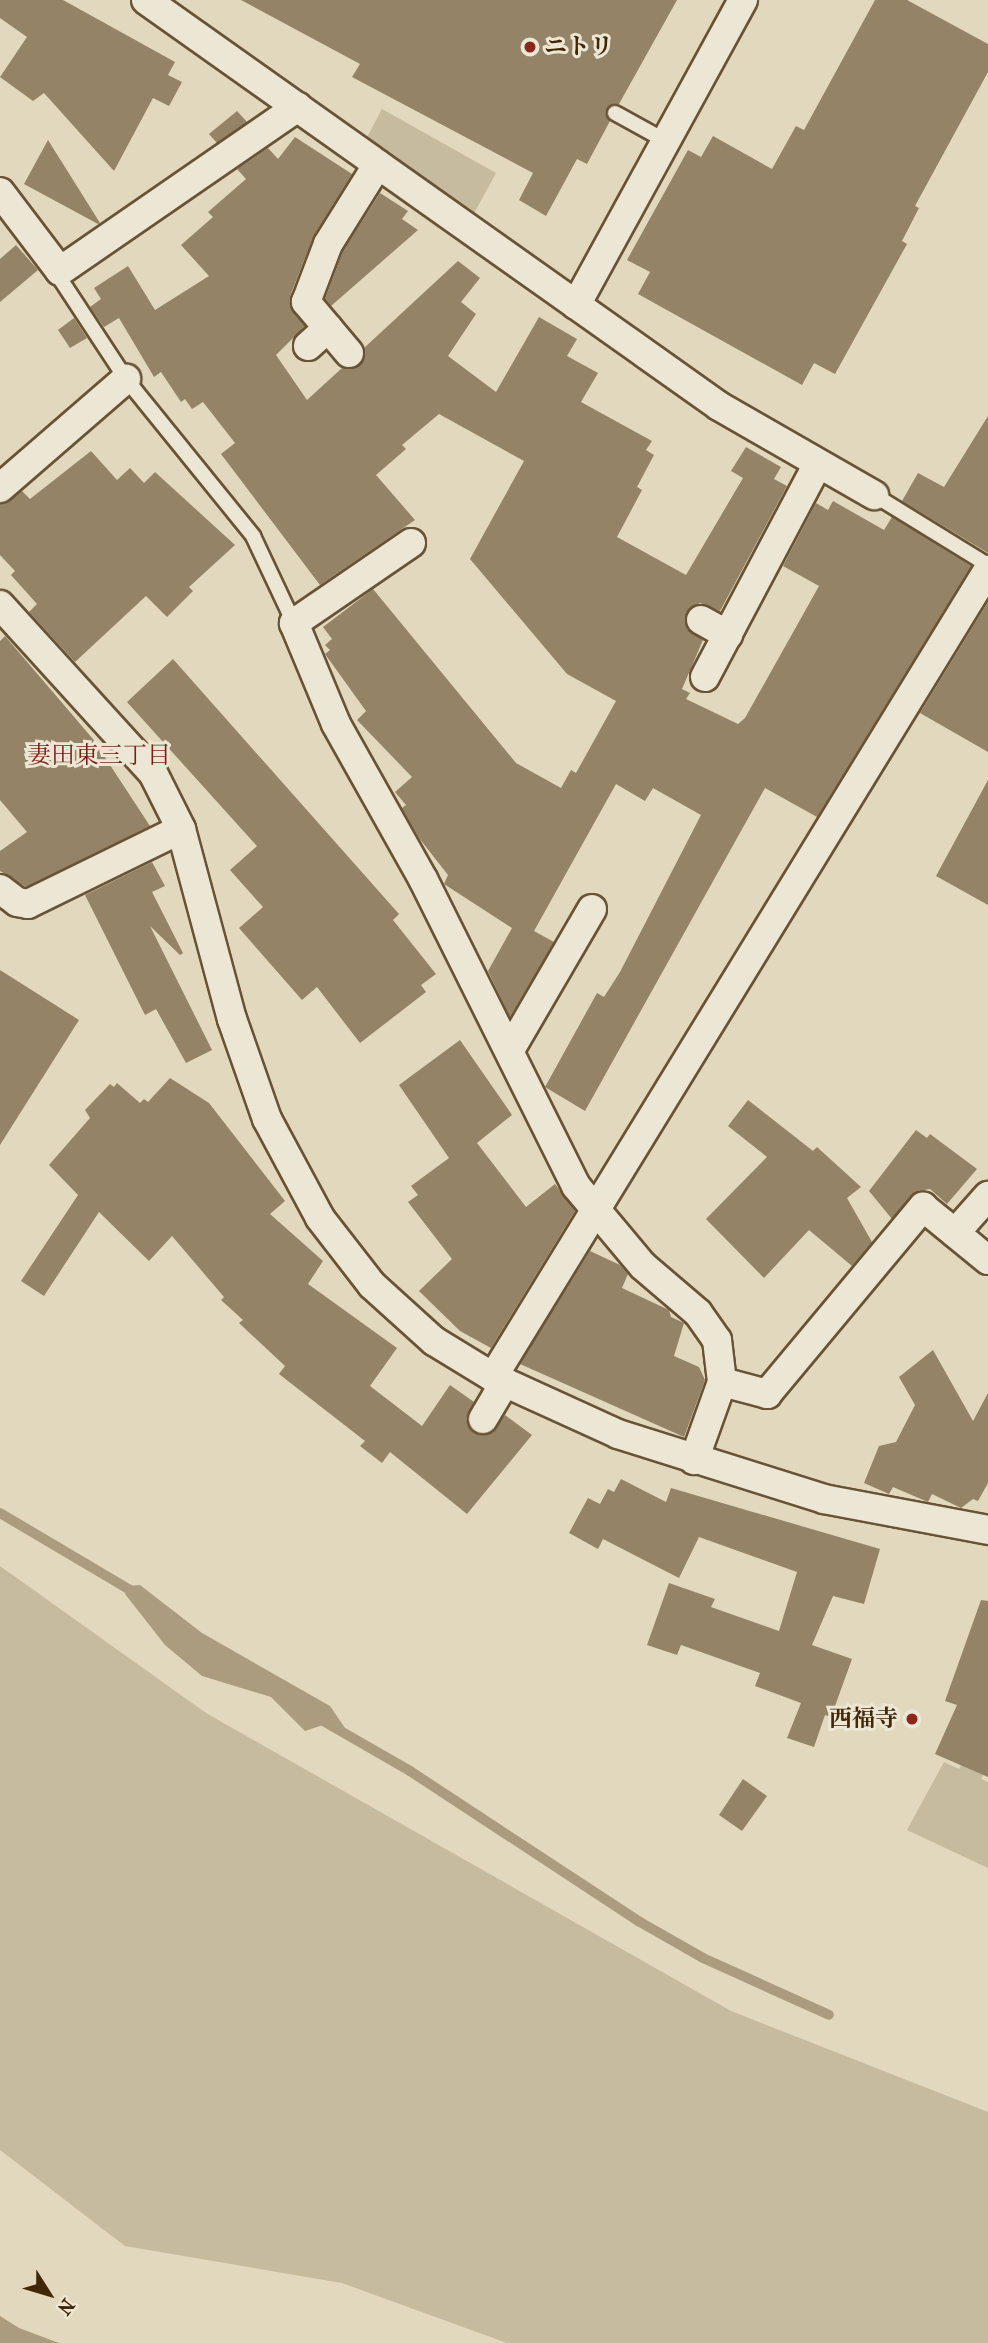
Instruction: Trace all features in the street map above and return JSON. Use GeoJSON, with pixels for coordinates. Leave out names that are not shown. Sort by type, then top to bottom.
{"type":"FeatureCollection","features":[{"type":"Feature","properties":{"kind":"street"},"geometry":{"type":"LineString","coordinates":[[146,0],[719,406],[873,495]]}},
{"type":"Feature","properties":{"kind":"street"},"geometry":{"type":"LineString","coordinates":[[576,305],[743,0]]}},
{"type":"Feature","properties":{"kind":"street"},"geometry":{"type":"LineString","coordinates":[[0,192],[60,271],[298,107]]}},
{"type":"Feature","properties":{"kind":"street"},"geometry":{"type":"LineString","coordinates":[[349,353],[318,337],[306,302],[328,244],[378,164]]}},
{"type":"Feature","properties":{"kind":"street"},"geometry":{"type":"LineString","coordinates":[[0,488],[126,379]]}},
{"type":"Feature","properties":{"kind":"street"},"geometry":{"type":"LineString","coordinates":[[705,677],[818,464]]}},
{"type":"Feature","properties":{"kind":"street"},"geometry":{"type":"LineString","coordinates":[[411,543],[294,623],[336,724],[415,865],[576,1186],[643,1266],[698,1313],[717,1340],[722,1382],[694,1460]]}},
{"type":"Feature","properties":{"kind":"street"},"geometry":{"type":"LineString","coordinates":[[483,1419],[499,1380],[593,1209],[988,568]]}},
{"type":"Feature","properties":{"kind":"street"},"geometry":{"type":"LineString","coordinates":[[0,605],[153,773],[181,829],[249,1074],[267,1119],[320,1217],[372,1285],[433,1342],[499,1380],[618,1434],[694,1460],[824,1499],[986,1525]]}},
{"type":"Feature","properties":{"kind":"street"},"geometry":{"type":"LineString","coordinates":[[701,620],[728,635]]}},
{"type":"Feature","properties":{"kind":"street"},"geometry":{"type":"LineString","coordinates":[[0,889],[16,902],[28,904],[181,829]]}},
{"type":"Feature","properties":{"kind":"street"},"geometry":{"type":"LineString","coordinates":[[510,1050],[592,909]]}},
{"type":"Feature","properties":{"kind":"street"},"geometry":{"type":"LineString","coordinates":[[955,1233],[988,1196]]}},
{"type":"Feature","properties":{"kind":"street"},"geometry":{"type":"LineString","coordinates":[[722,1382],[767,1394],[923,1207],[988,1260]]}},
{"type":"Feature","properties":{"kind":"lane"},"geometry":{"type":"LineString","coordinates":[[615,113],[666,141]]}},
{"type":"Feature","properties":{"kind":"lane"},"geometry":{"type":"LineString","coordinates":[[60,271],[126,379],[253,536],[294,623]]}},
{"type":"Feature","properties":{"kind":"lane"},"geometry":{"type":"LineString","coordinates":[[873,495],[988,568]]}},
{"type":"Feature","properties":{"kind":"shaded area"},"geometry":{"type":"Polygon","coordinates":[[[382,109],[496,173],[472,217],[365,141],[382,109]]]}},
{"type":"Feature","properties":{"kind":"shaded area"},"geometry":{"type":"Polygon","coordinates":[[[0,1566],[206,1713],[731,2011],[988,2112],[988,2343],[507,2343],[342,2283],[125,2246],[0,2150],[0,1566]]]}},
{"type":"Feature","properties":{"kind":"shaded area"},"geometry":{"type":"Polygon","coordinates":[[[140,1585],[202,1633],[330,1706],[345,1728],[326,1724],[305,1731],[271,1697],[202,1676],[165,1645],[125,1594],[126,1586],[140,1585]]]}},
{"type":"Feature","properties":{"kind":"shaded area"},"geometry":{"type":"Polygon","coordinates":[[[944,1762],[959,1769],[962,1763],[984,1773],[981,1779],[988,1782],[988,1868],[907,1830],[944,1762]]]}},
{"type":"Feature","properties":{"kind":"shaded area"},"geometry":{"type":"Polygon","coordinates":[[[0,2316],[19,2328],[59,2343],[0,2343],[0,2316]]]}},
{"type":"Feature","properties":{"kind":"building"},"geometry":{"type":"Polygon","coordinates":[[[0,0],[63,0],[175,62],[168,75],[182,82],[169,106],[153,98],[114,171],[44,93],[33,101],[0,77],[27,37],[0,18],[0,0]]]}},
{"type":"Feature","properties":{"kind":"building","name":"ニトリ"},"geometry":{"type":"Polygon","coordinates":[[[241,0],[677,0],[619,104],[607,108],[610,121],[587,164],[577,159],[546,216],[519,200],[533,173],[352,77],[360,64],[241,0]]]}},
{"type":"Feature","properties":{"kind":"building"},"geometry":{"type":"Polygon","coordinates":[[[875,0],[907,0],[988,44],[988,72],[915,206],[919,208],[902,241],[907,244],[835,374],[814,363],[802,385],[638,294],[650,272],[627,260],[688,150],[701,157],[713,136],[772,169],[796,126],[804,130],[875,0]]]}},
{"type":"Feature","properties":{"kind":"building"},"geometry":{"type":"Polygon","coordinates":[[[237,111],[247,122],[217,143],[209,134],[237,111]]]}},
{"type":"Feature","properties":{"kind":"building"},"geometry":{"type":"Polygon","coordinates":[[[295,137],[352,174],[314,235],[290,296],[293,312],[305,326],[276,355],[307,400],[342,368],[360,365],[364,348],[458,261],[480,278],[461,302],[476,314],[448,356],[496,392],[539,317],[577,339],[567,356],[598,373],[581,402],[652,441],[646,450],[654,455],[637,487],[642,490],[617,537],[686,575],[743,478],[731,471],[746,447],[781,467],[774,479],[787,486],[720,611],[700,603],[686,613],[687,629],[703,640],[682,689],[690,693],[686,699],[738,724],[745,718],[819,586],[783,566],[816,503],[828,510],[833,501],[884,530],[892,517],[971,566],[817,817],[765,788],[585,1111],[545,1087],[597,993],[604,997],[620,972],[701,815],[653,788],[645,801],[616,784],[534,931],[554,942],[510,1017],[488,971],[512,928],[444,884],[448,875],[419,838],[402,808],[406,805],[395,792],[412,777],[357,720],[366,711],[325,654],[330,650],[325,645],[332,639],[323,627],[373,589],[516,763],[561,788],[571,770],[576,773],[616,701],[567,674],[470,559],[524,461],[439,414],[402,445],[406,449],[376,475],[415,520],[320,585],[221,454],[235,443],[203,402],[192,409],[185,399],[181,402],[161,372],[154,377],[119,318],[104,327],[90,307],[101,299],[94,288],[128,266],[155,310],[209,276],[181,245],[213,217],[208,212],[246,179],[237,169],[268,148],[278,159],[295,137]]]}},
{"type":"Feature","properties":{"kind":"building"},"geometry":{"type":"Polygon","coordinates":[[[48,140],[100,223],[24,184],[48,140]]]}},
{"type":"Feature","properties":{"kind":"building"},"geometry":{"type":"Polygon","coordinates":[[[380,193],[408,211],[402,219],[418,230],[331,306],[325,299],[343,251],[380,193]]]}},
{"type":"Feature","properties":{"kind":"building"},"geometry":{"type":"Polygon","coordinates":[[[16,245],[38,270],[0,302],[0,259],[16,245]]]}},
{"type":"Feature","properties":{"kind":"building"},"geometry":{"type":"Polygon","coordinates":[[[74,318],[87,338],[70,348],[58,330],[74,318]]]}},
{"type":"Feature","properties":{"kind":"building"},"geometry":{"type":"Polygon","coordinates":[[[988,416],[988,553],[902,501],[918,473],[944,487],[988,416]]]}},
{"type":"Feature","properties":{"kind":"building"},"geometry":{"type":"Polygon","coordinates":[[[91,451],[117,480],[130,468],[144,483],[155,472],[235,545],[189,587],[193,591],[167,617],[146,596],[75,662],[29,612],[37,604],[11,575],[15,571],[0,555],[0,504],[22,491],[30,499],[91,451]]]}},
{"type":"Feature","properties":{"kind":"building"},"geometry":{"type":"Polygon","coordinates":[[[988,602],[988,752],[920,713],[988,602]]]}},
{"type":"Feature","properties":{"kind":"building"},"geometry":{"type":"Polygon","coordinates":[[[5,636],[93,739],[150,826],[26,887],[0,871],[0,851],[27,832],[0,800],[0,641],[5,636]]]}},
{"type":"Feature","properties":{"kind":"building"},"geometry":{"type":"Polygon","coordinates":[[[173,659],[399,914],[393,920],[436,974],[421,985],[426,992],[360,1043],[317,987],[302,1000],[239,928],[263,907],[230,870],[257,846],[127,702],[173,659]]]}},
{"type":"Feature","properties":{"kind":"building"},"geometry":{"type":"Polygon","coordinates":[[[988,780],[988,905],[936,876],[988,780]]]}},
{"type":"Feature","properties":{"kind":"building"},"geometry":{"type":"Polygon","coordinates":[[[152,862],[165,886],[152,892],[183,953],[180,955],[150,926],[212,1050],[186,1063],[156,1009],[145,1015],[85,895],[152,862]]]}},
{"type":"Feature","properties":{"kind":"building"},"geometry":{"type":"Polygon","coordinates":[[[0,970],[79,1020],[0,1145],[0,970]]]}},
{"type":"Feature","properties":{"kind":"building"},"geometry":{"type":"Polygon","coordinates":[[[460,1040],[512,1115],[477,1143],[526,1207],[555,1184],[575,1211],[491,1348],[460,1331],[419,1291],[452,1259],[408,1202],[418,1195],[411,1186],[449,1158],[399,1085],[460,1040]]]}},
{"type":"Feature","properties":{"kind":"building"},"geometry":{"type":"Polygon","coordinates":[[[170,1078],[209,1103],[285,1201],[270,1214],[323,1261],[308,1284],[397,1348],[370,1386],[422,1426],[450,1385],[474,1402],[466,1419],[474,1433],[492,1433],[505,1415],[532,1435],[467,1514],[390,1452],[382,1463],[360,1446],[365,1441],[279,1374],[285,1366],[239,1323],[243,1320],[221,1300],[224,1297],[172,1236],[149,1261],[99,1212],[44,1296],[21,1281],[78,1195],[49,1165],[90,1118],[85,1110],[110,1084],[114,1087],[117,1083],[140,1103],[144,1099],[148,1102],[170,1078]]]}},
{"type":"Feature","properties":{"kind":"building"},"geometry":{"type":"Polygon","coordinates":[[[748,1100],[813,1151],[817,1147],[861,1187],[847,1198],[872,1242],[852,1266],[809,1230],[764,1278],[706,1219],[767,1157],[728,1126],[748,1100]]]}},
{"type":"Feature","properties":{"kind":"building"},"geometry":{"type":"Polygon","coordinates":[[[916,1130],[927,1138],[930,1134],[977,1169],[947,1204],[930,1189],[918,1191],[892,1219],[869,1191],[916,1130]]]}},
{"type":"Feature","properties":{"kind":"building"},"geometry":{"type":"Polygon","coordinates":[[[590,1251],[620,1265],[628,1274],[622,1288],[669,1310],[671,1317],[684,1323],[674,1356],[699,1367],[705,1380],[684,1437],[520,1364],[590,1251]]]}},
{"type":"Feature","properties":{"kind":"building"},"geometry":{"type":"Polygon","coordinates":[[[933,1350],[973,1421],[988,1393],[988,1483],[978,1501],[973,1499],[961,1508],[932,1494],[928,1502],[893,1487],[889,1494],[864,1483],[879,1446],[896,1442],[915,1405],[899,1377],[933,1350]]]}},
{"type":"Feature","properties":{"kind":"building"},"geometry":{"type":"Polygon","coordinates":[[[621,1479],[666,1502],[671,1488],[880,1549],[864,1604],[833,1596],[812,1645],[852,1659],[831,1717],[825,1715],[814,1747],[787,1738],[801,1703],[755,1686],[760,1673],[681,1645],[677,1655],[647,1645],[669,1583],[715,1599],[711,1607],[779,1631],[797,1572],[699,1537],[679,1578],[603,1539],[598,1549],[569,1533],[588,1498],[600,1504],[608,1489],[614,1492],[621,1479]]]}},
{"type":"Feature","properties":{"kind":"building"},"geometry":{"type":"Polygon","coordinates":[[[981,1600],[988,1601],[988,1777],[935,1754],[957,1705],[945,1701],[981,1600]]]}},
{"type":"Feature","properties":{"kind":"building"},"geometry":{"type":"Polygon","coordinates":[[[743,1779],[767,1796],[742,1831],[719,1815],[743,1779]]]}},
{"type":"Feature","properties":{"kind":"waterway"},"geometry":{"type":"LineString","coordinates":[[0,1513],[137,1594]]}},
{"type":"Feature","properties":{"kind":"waterway"},"geometry":{"type":"LineString","coordinates":[[318,1718],[410,1771],[640,1922],[703,1958],[829,2015]]}},
{"type":"Feature","properties":{"kind":"place","name":"ニトリ"},"geometry":{"type":"Point","coordinates":[530,47]}},
{"type":"Feature","properties":{"kind":"place","name":"西福寺"},"geometry":{"type":"Point","coordinates":[912,1719]}},
{"type":"Feature","properties":{"kind":"district","name":"妻田東三丁目"},"geometry":{"type":"Point","coordinates":[99,756]}}]}
